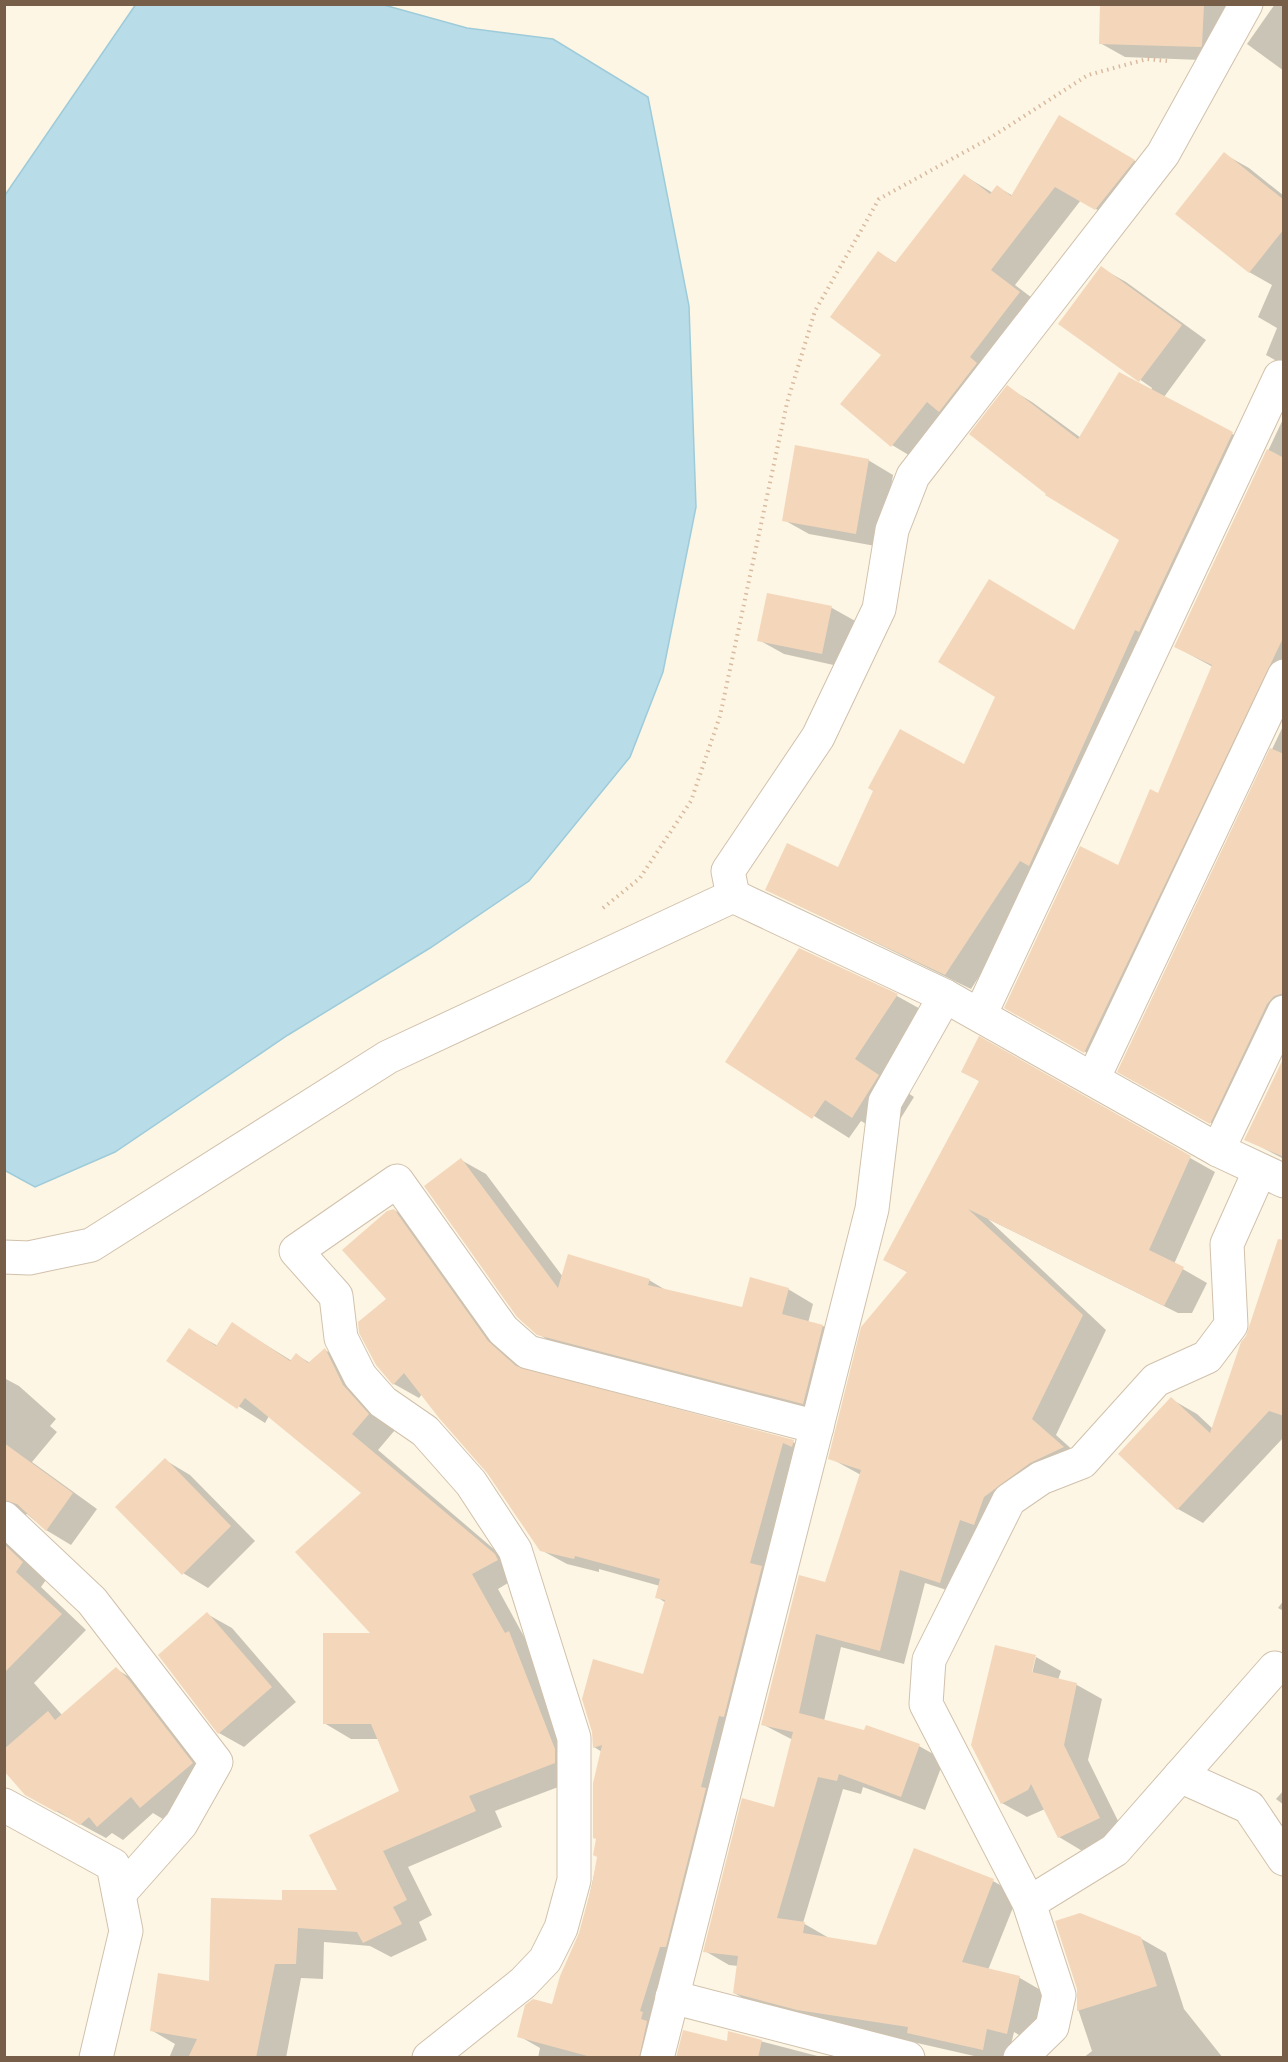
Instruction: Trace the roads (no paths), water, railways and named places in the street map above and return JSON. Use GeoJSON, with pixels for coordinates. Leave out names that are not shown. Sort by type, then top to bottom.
{"type":"FeatureCollection","features":[{"type":"Feature","properties":{"kind":"street"},"geometry":{"type":"LineString","coordinates":[[733,896],[729,871],[818,737],[879,609],[892,530],[914,476],[1163,154],[1246,4]]}},
{"type":"Feature","properties":{"kind":"street"},"geometry":{"type":"LineString","coordinates":[[980,1015],[1280,377]]}},
{"type":"Feature","properties":{"kind":"street"},"geometry":{"type":"LineString","coordinates":[[1093,1079],[1284,676]]}},
{"type":"Feature","properties":{"kind":"street"},"geometry":{"type":"LineString","coordinates":[[733,896],[945,996],[1218,1150],[1272,1175],[1227,1244],[1231,1325],[1206,1357],[1156,1380],[1082,1462],[1041,1478],[1009,1500],[929,1660],[926,1704],[1029,1903],[1059,1995],[1052,2027],[1020,2058]]}},
{"type":"Feature","properties":{"kind":"street"},"geometry":{"type":"LineString","coordinates":[[4,1257],[29,1258],[91,1245],[388,1057],[733,896]]}},
{"type":"Feature","properties":{"kind":"street"},"geometry":{"type":"LineString","coordinates":[[657,2058],[872,1209],[885,1102],[945,996]]}},
{"type":"Feature","properties":{"kind":"street"},"geometry":{"type":"LineString","coordinates":[[1218,1150],[1284,1012]]}},
{"type":"Feature","properties":{"kind":"street"},"geometry":{"type":"LineString","coordinates":[[429,2058],[523,1983],[545,1960],[561,1928],[573,1880],[574,1738],[515,1550],[471,1483],[425,1431],[383,1402],[360,1376],[341,1338],[336,1296],[296,1251],[397,1180],[503,1330],[528,1352],[817,1427]]}},
{"type":"Feature","properties":{"kind":"street"},"geometry":{"type":"LineString","coordinates":[[4,1518],[92,1601],[216,1762],[181,1824],[119,1894]]}},
{"type":"Feature","properties":{"kind":"street"},"geometry":{"type":"LineString","coordinates":[[1029,1903],[1115,1850],[1275,1668]]}},
{"type":"Feature","properties":{"kind":"street"},"geometry":{"type":"LineString","coordinates":[[1180,1776],[1249,1808],[1284,1859]]}},
{"type":"Feature","properties":{"kind":"street"},"geometry":{"type":"LineString","coordinates":[[4,1805],[113,1865],[126,1931],[96,2058]]}},
{"type":"Feature","properties":{"kind":"street"},"geometry":{"type":"LineString","coordinates":[[672,1997],[908,2058]]}},
{"type":"Feature","properties":{"kind":"water"},"geometry":{"type":"Polygon","coordinates":[[[136,4],[384,5],[467,28],[553,39],[648,97],[689,306],[696,507],[663,672],[630,757],[529,881],[430,948],[288,1035],[115,1152],[35,1187],[4,1170],[5,195],[136,4]]]}}]}
